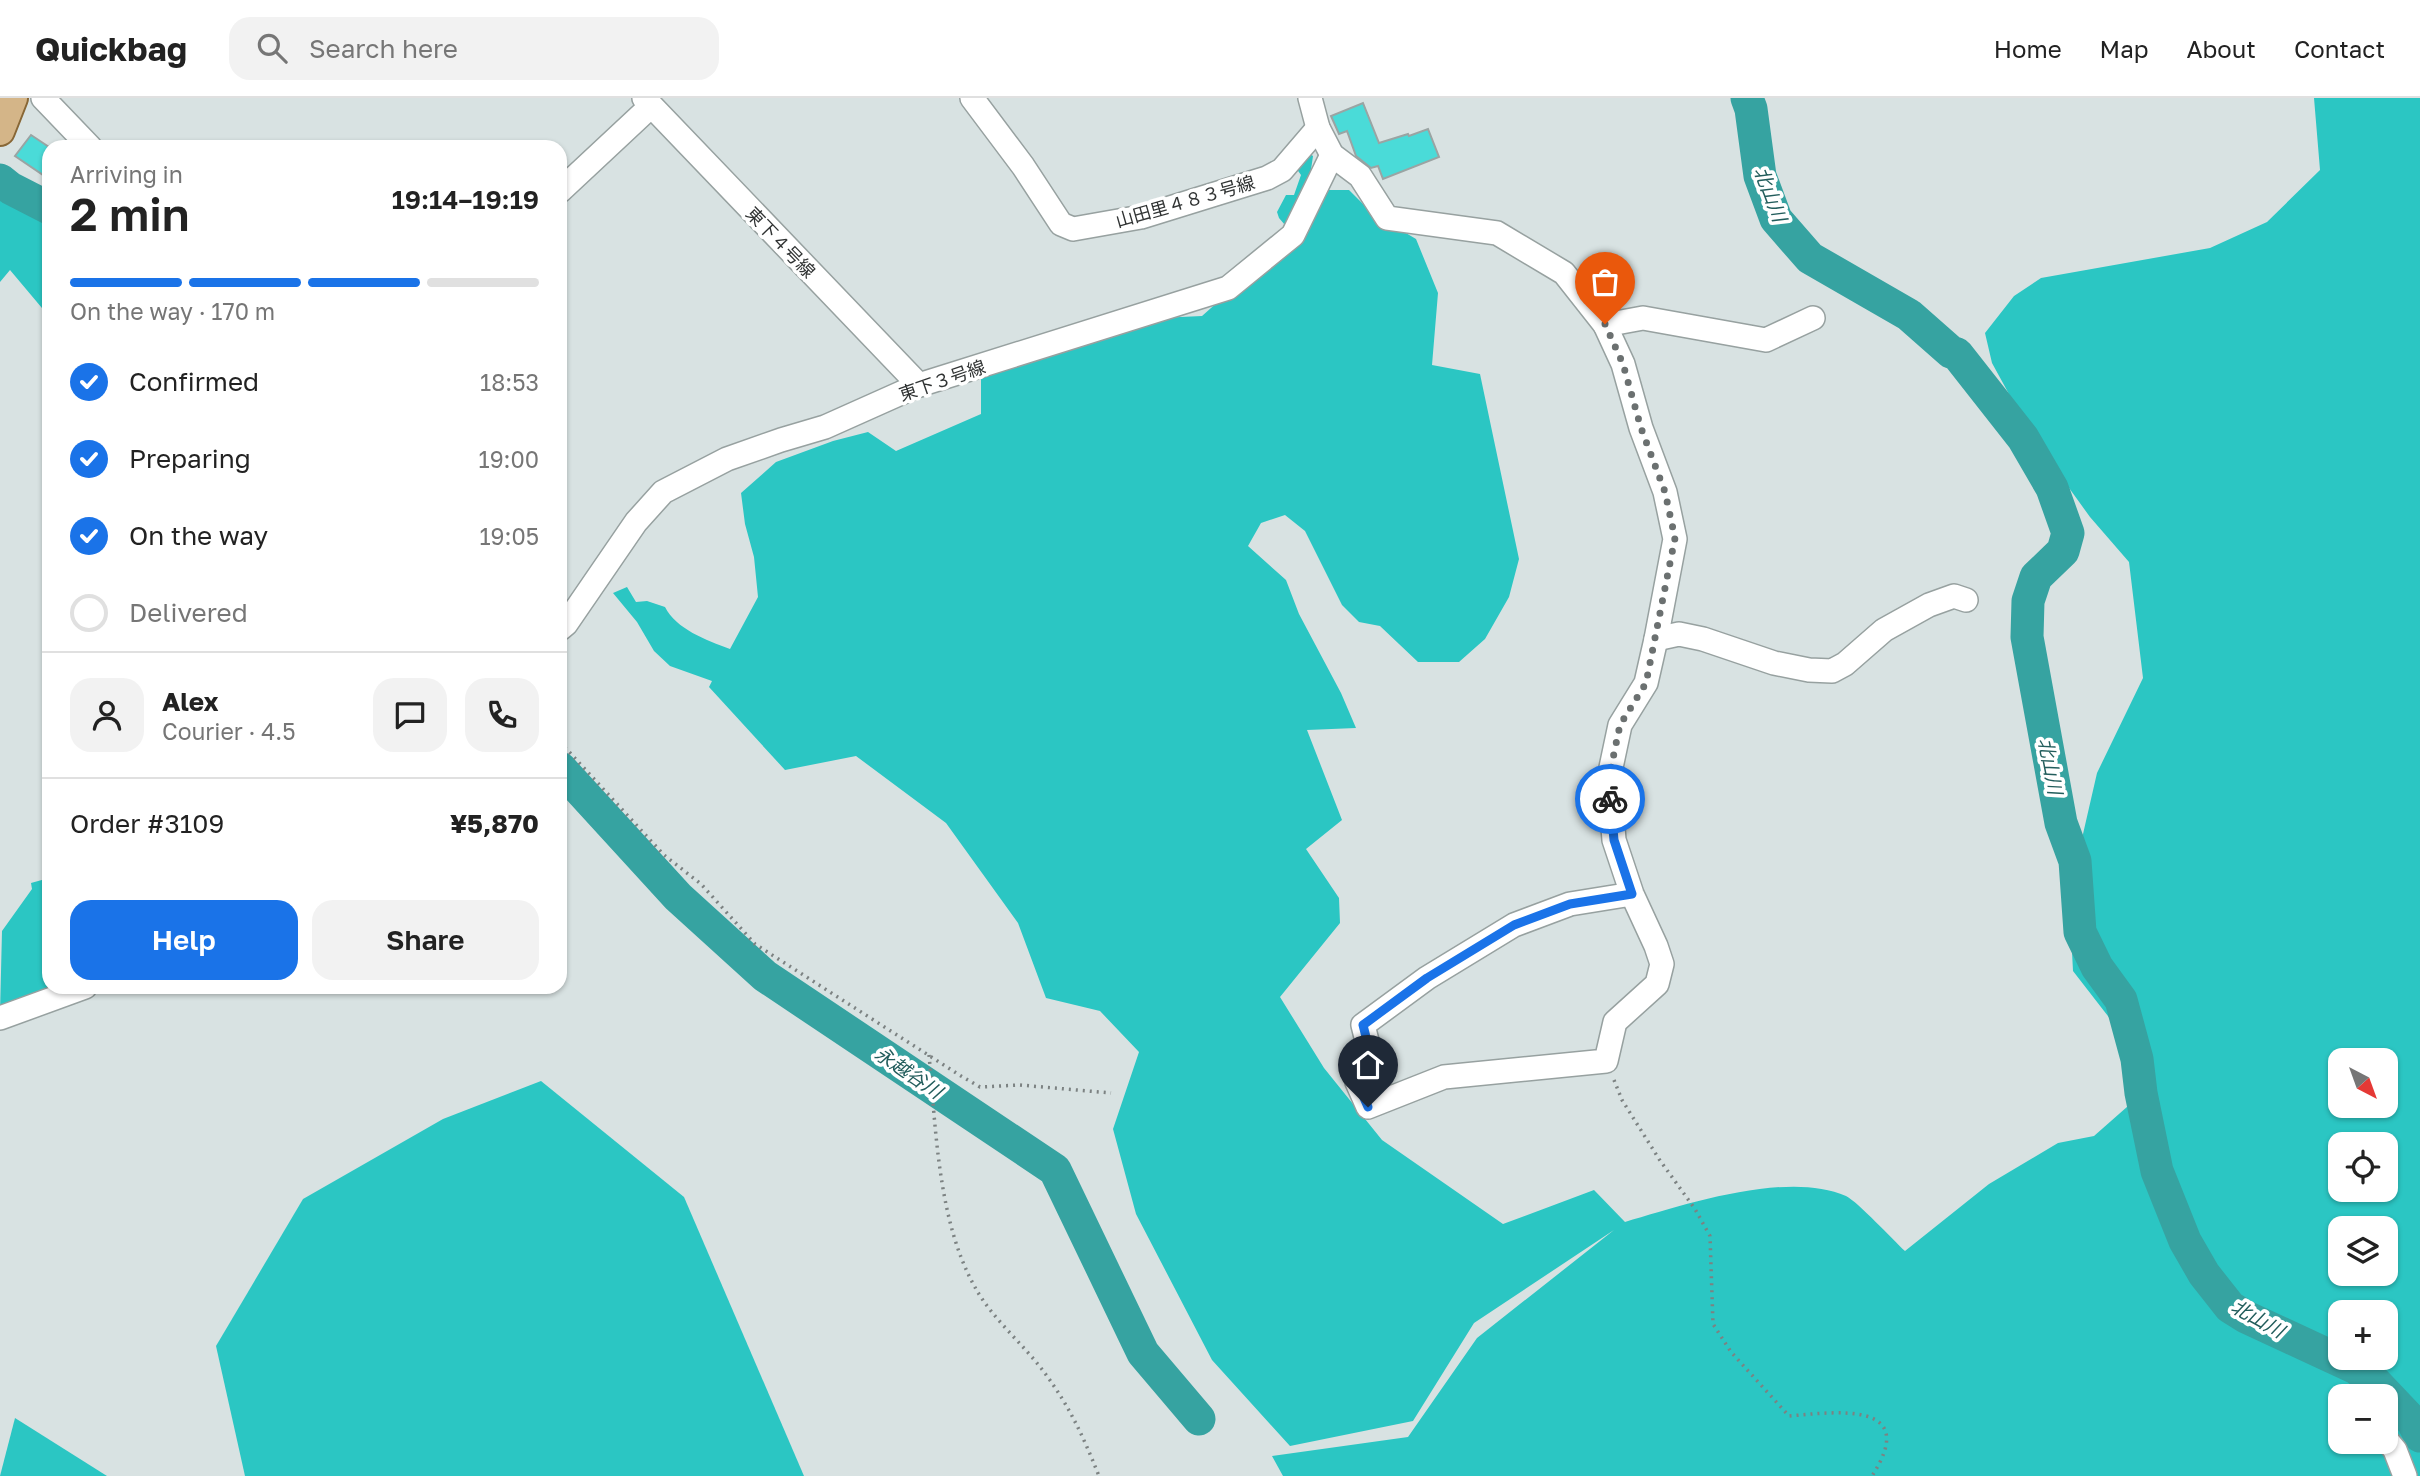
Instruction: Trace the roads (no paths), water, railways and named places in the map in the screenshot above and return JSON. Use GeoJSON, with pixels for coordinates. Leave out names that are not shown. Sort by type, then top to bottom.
{"type":"FeatureCollection","features":[{"type":"Feature","properties":{"kind":"main road"},"geometry":{"type":"LineString","coordinates":[[0,131],[13,98]]}},
{"type":"Feature","properties":{"kind":"street"},"geometry":{"type":"LineString","coordinates":[[43,98],[83,140]]}},
{"type":"Feature","properties":{"kind":"street","name":"山田里４８３号線"},"geometry":{"type":"LineString","coordinates":[[972,98],[1023,166],[1061,224],[1073,229],[1141,217],[1267,178],[1282,170],[1318,128]]}},
{"type":"Feature","properties":{"kind":"street"},"geometry":{"type":"LineString","coordinates":[[1310,98],[1318,128],[1332,155],[1360,176],[1387,218],[1497,233],[1564,273],[1605,325],[1623,364],[1641,428],[1665,492],[1675,538],[1646,683],[1620,725],[1609,777],[1614,840],[1632,894],[1662,964],[1657,984],[1615,1022],[1606,1061],[1444,1077],[1368,1107],[1357,1082],[1371,1057],[1363,1025],[1427,978],[1514,925],[1570,904],[1632,894]]}},
{"type":"Feature","properties":{"kind":"street"},"geometry":{"type":"LineString","coordinates":[[567,184],[647,102]]}},
{"type":"Feature","properties":{"kind":"street","name":"東下４号線"},"geometry":{"type":"LineString","coordinates":[[647,102],[919,385]]}},
{"type":"Feature","properties":{"kind":"street","name":"東下３号線"},"geometry":{"type":"LineString","coordinates":[[567,620],[636,522],[663,492],[727,459],[825,427],[919,385],[1228,288],[1293,235],[1332,155]]}},
{"type":"Feature","properties":{"kind":"street"},"geometry":{"type":"LineString","coordinates":[[1605,325],[1643,318],[1766,340],[1814,318]]}},
{"type":"Feature","properties":{"kind":"street"},"geometry":{"type":"LineString","coordinates":[[1656,639],[1679,634],[1703,639],[1774,663],[1809,670],[1832,671],[1845,664],[1884,630],[1909,615],[1954,596],[1966,600]]}},
{"type":"Feature","properties":{"kind":"street"},"geometry":{"type":"LineString","coordinates":[[0,1017],[65,994]]}},
{"type":"Feature","properties":{"kind":"street"},"geometry":{"type":"LineString","coordinates":[[2396,1454],[2404,1476]]}},
{"type":"Feature","properties":{"kind":"waterway","name":"北山川"},"geometry":{"type":"LineString","coordinates":[[1747,98],[1751,109],[1760,176],[1776,219],[1810,258],[1909,315],[1951,352],[1957,354],[2023,438],[2052,488],[2068,533],[2063,551],[2036,577],[2028,601],[2027,637],[2061,823],[2075,861],[2080,932],[2097,967],[2121,1000],[2137,1059],[2157,1171],[2185,1241],[2204,1274],[2230,1307],[2356,1368],[2376,1383],[2413,1422],[2420,1436]]}},
{"type":"Feature","properties":{"kind":"waterway","name":"永越谷川"},"geometry":{"type":"LineString","coordinates":[[0,180],[42,204]]}},
{"type":"Feature","properties":{"kind":"waterway","name":"永越谷川"},"geometry":{"type":"LineString","coordinates":[[567,776],[678,897],[765,976],[1055,1170],[1143,1353],[1199,1419]]}}]}
